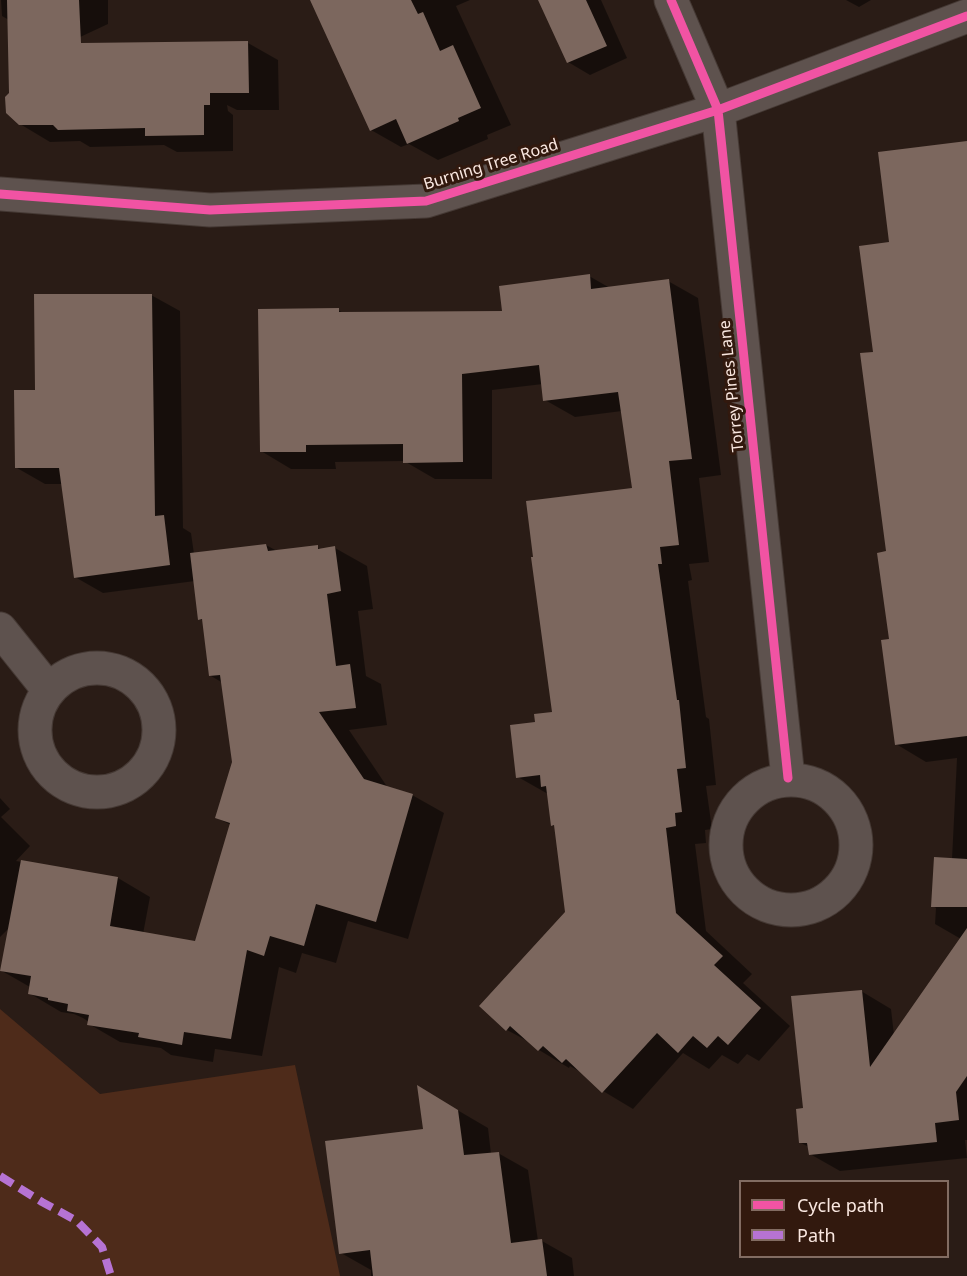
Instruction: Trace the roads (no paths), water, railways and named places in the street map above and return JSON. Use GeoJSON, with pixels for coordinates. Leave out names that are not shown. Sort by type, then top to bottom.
{"type":"FeatureCollection","features":[{"type":"Feature","properties":{"kind":"street","name":"Torrey Pines Lane"},"geometry":{"type":"LineString","coordinates":[[671,0],[718,110],[788,778]]}},
{"type":"Feature","properties":{"kind":"street","name":"Burning Tree Road"},"geometry":{"type":"LineString","coordinates":[[0,194],[210,210],[426,201],[718,110],[967,16]]}},
{"type":"Feature","properties":{"kind":"street"},"geometry":{"type":"LineString","coordinates":[[0,629],[48,689]]}}]}
